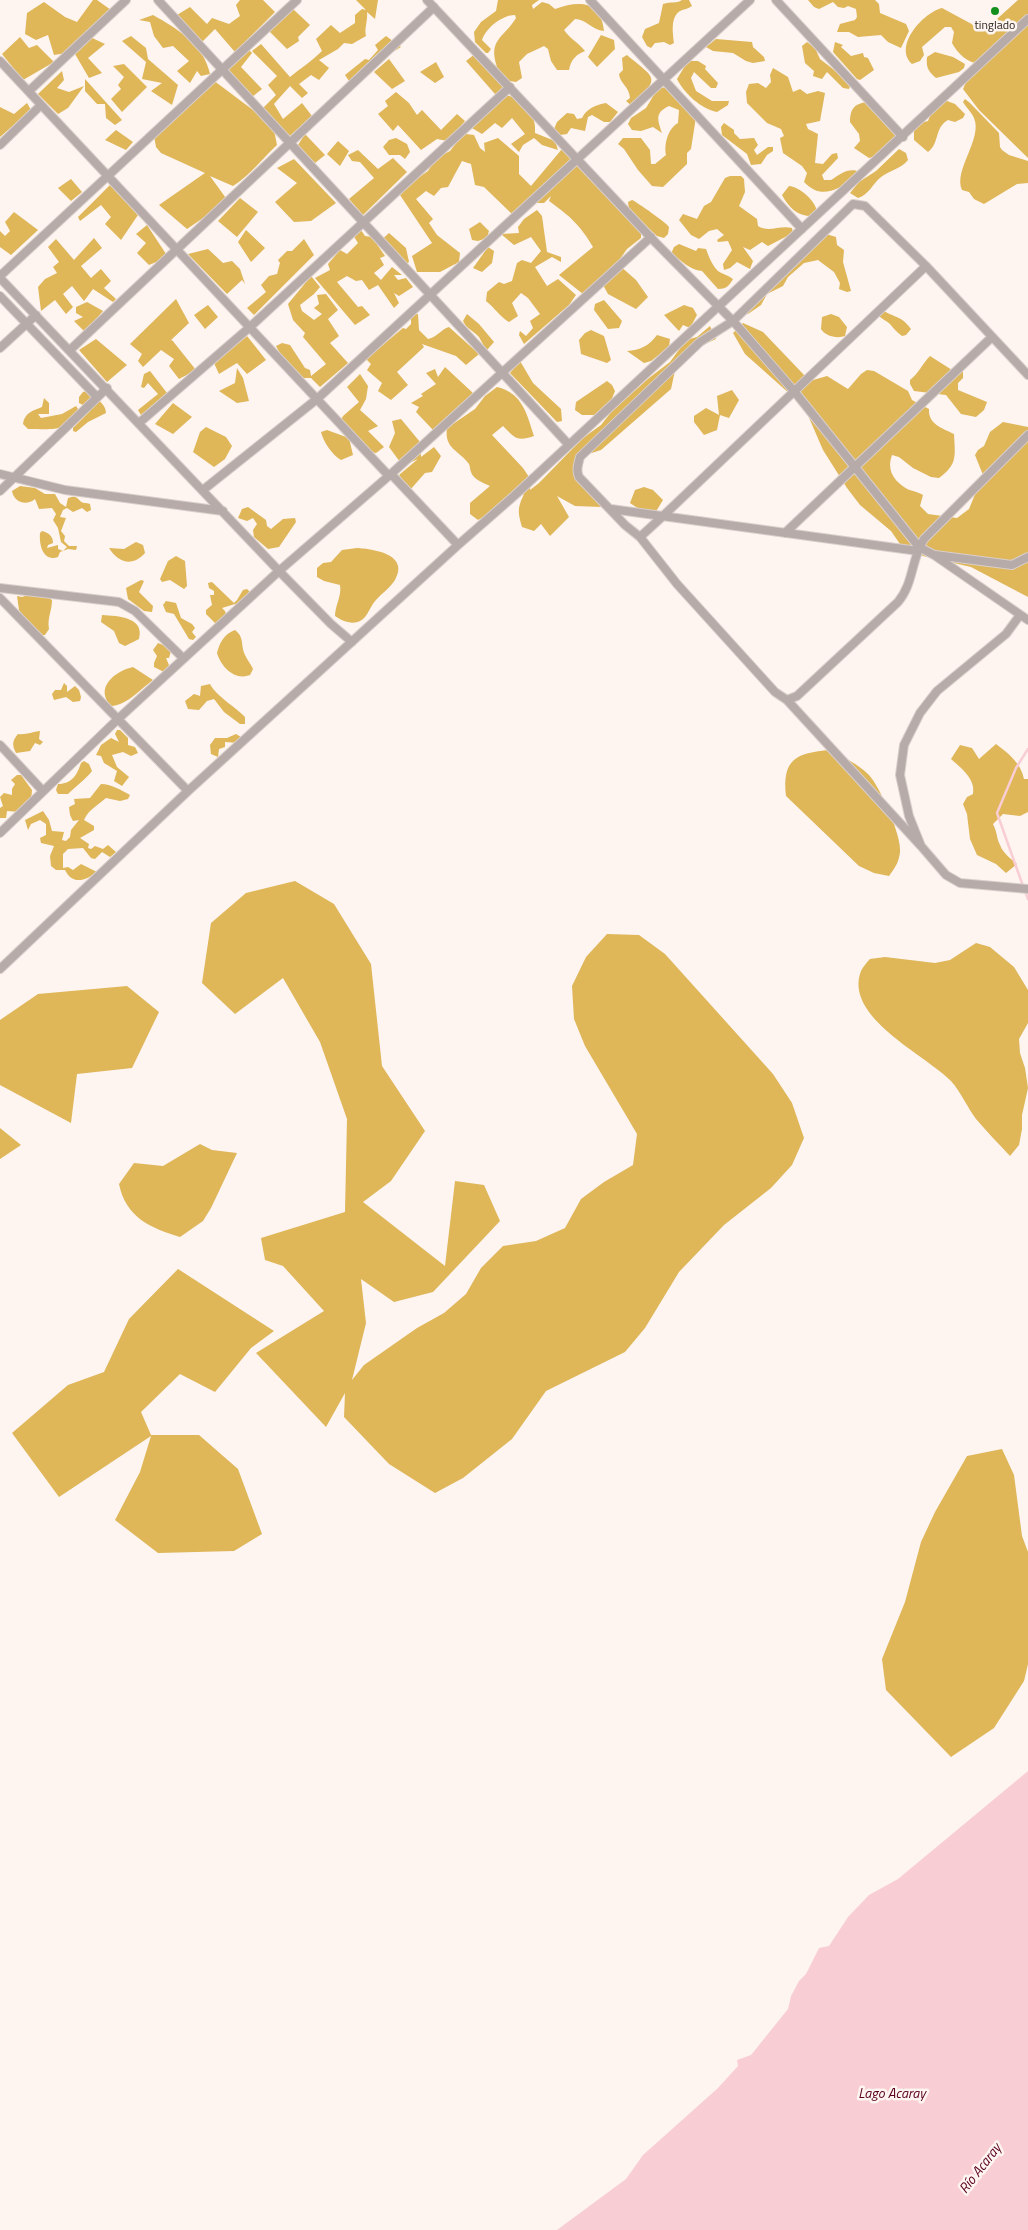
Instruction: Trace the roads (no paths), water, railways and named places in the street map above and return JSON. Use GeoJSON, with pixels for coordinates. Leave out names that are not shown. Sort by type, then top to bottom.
{"type":"FeatureCollection","features":[{"type":"Feature","properties":{"kind":"street"},"geometry":{"type":"LineString","coordinates":[[29,91],[126,0]]}},
{"type":"Feature","properties":{"kind":"street"},"geometry":{"type":"LineString","coordinates":[[158,0],[569,445]]}},
{"type":"Feature","properties":{"kind":"street"},"geometry":{"type":"LineString","coordinates":[[297,0],[0,277],[279,571],[331,624],[352,642]]}},
{"type":"Feature","properties":{"kind":"street"},"geometry":{"type":"LineString","coordinates":[[427,0],[650,237],[733,321],[794,391],[856,467],[918,549]]}},
{"type":"Feature","properties":{"kind":"street"},"geometry":{"type":"LineString","coordinates":[[590,0],[802,229]]}},
{"type":"Feature","properties":{"kind":"street"},"geometry":{"type":"LineString","coordinates":[[203,490],[317,399],[750,0]]}},
{"type":"Feature","properties":{"kind":"street"},"geometry":{"type":"LineString","coordinates":[[776,0],[903,137]]}},
{"type":"Feature","properties":{"kind":"street"},"geometry":{"type":"LineString","coordinates":[[70,350],[434,7]]}},
{"type":"Feature","properties":{"kind":"street"},"geometry":{"type":"LineString","coordinates":[[0,969],[188,791],[514,496],[1028,19]]}},
{"type":"Feature","properties":{"kind":"street"},"geometry":{"type":"LineString","coordinates":[[0,61],[317,399],[458,545]]}},
{"type":"Feature","properties":{"kind":"street"},"geometry":{"type":"LineString","coordinates":[[139,423],[250,327],[510,87]]}},
{"type":"Feature","properties":{"kind":"street"},"geometry":{"type":"LineString","coordinates":[[0,145],[41,105]]}},
{"type":"Feature","properties":{"kind":"street"},"geometry":{"type":"LineString","coordinates":[[1024,889],[955,882],[946,875],[787,700],[775,692],[677,584],[640,536],[625,525],[579,477],[577,472],[580,457],[700,342],[733,321],[853,204],[865,206],[926,266],[1028,374]]}},
{"type":"Feature","properties":{"kind":"street"},"geometry":{"type":"LineString","coordinates":[[0,833],[42,790],[184,658],[279,571],[390,475],[650,237]]}},
{"type":"Feature","properties":{"kind":"street"},"geometry":{"type":"LineString","coordinates":[[640,536],[926,266]]}},
{"type":"Feature","properties":{"kind":"street"},"geometry":{"type":"LineString","coordinates":[[0,296],[97,398]]}},
{"type":"Feature","properties":{"kind":"street"},"geometry":{"type":"LineString","coordinates":[[0,348],[36,315]]}},
{"type":"Feature","properties":{"kind":"street"},"geometry":{"type":"LineString","coordinates":[[785,533],[992,337]]}},
{"type":"Feature","properties":{"kind":"street"},"geometry":{"type":"LineString","coordinates":[[0,491],[107,388]]}},
{"type":"Feature","properties":{"kind":"street"},"geometry":{"type":"LineString","coordinates":[[787,700],[797,696],[905,594],[910,583],[918,549],[924,539],[1028,435]]}},
{"type":"Feature","properties":{"kind":"street"},"geometry":{"type":"LineString","coordinates":[[0,474],[65,490],[223,511]]}},
{"type":"Feature","properties":{"kind":"street"},"geometry":{"type":"LineString","coordinates":[[611,509],[918,549],[934,555],[1012,565],[1028,557]]}},
{"type":"Feature","properties":{"kind":"street"},"geometry":{"type":"LineString","coordinates":[[934,555],[1028,620]]}},
{"type":"Feature","properties":{"kind":"street"},"geometry":{"type":"LineString","coordinates":[[0,588],[120,602],[136,610],[184,658]]}},
{"type":"Feature","properties":{"kind":"street"},"geometry":{"type":"LineString","coordinates":[[0,598],[188,791]]}},
{"type":"Feature","properties":{"kind":"street"},"geometry":{"type":"LineString","coordinates":[[921,846],[909,816],[900,776],[904,745],[920,713],[937,691],[1006,634],[1020,615]]}},
{"type":"Feature","properties":{"kind":"street"},"geometry":{"type":"LineString","coordinates":[[0,745],[42,790]]}},
{"type":"Feature","properties":{"kind":"water","name":"Lago Acaray"},"geometry":{"type":"Polygon","coordinates":[[[1028,1771],[1028,2230],[557,2230],[626,2179],[643,2155],[718,2088],[738,2066],[737,2060],[751,2055],[788,2009],[791,1996],[799,1981],[806,1974],[819,1948],[829,1946],[848,1917],[869,1895],[898,1879],[1028,1771]]]}},
{"type":"Feature","properties":{"kind":"waterway"},"geometry":{"type":"LineString","coordinates":[[1023,886],[997,813],[1016,768],[1028,749]]}},
{"type":"Feature","properties":{"kind":"waterway"},"geometry":{"type":"LineString","coordinates":[[1025,891],[1028,899]]}},
{"type":"Feature","properties":{"kind":"place","name":"tinglado"},"geometry":{"type":"Point","coordinates":[995,11]}},
{"type":"Feature","properties":{"kind":"water label","name":"Río Acaray"},"geometry":{"type":"Point","coordinates":[981,2169]}}]}
